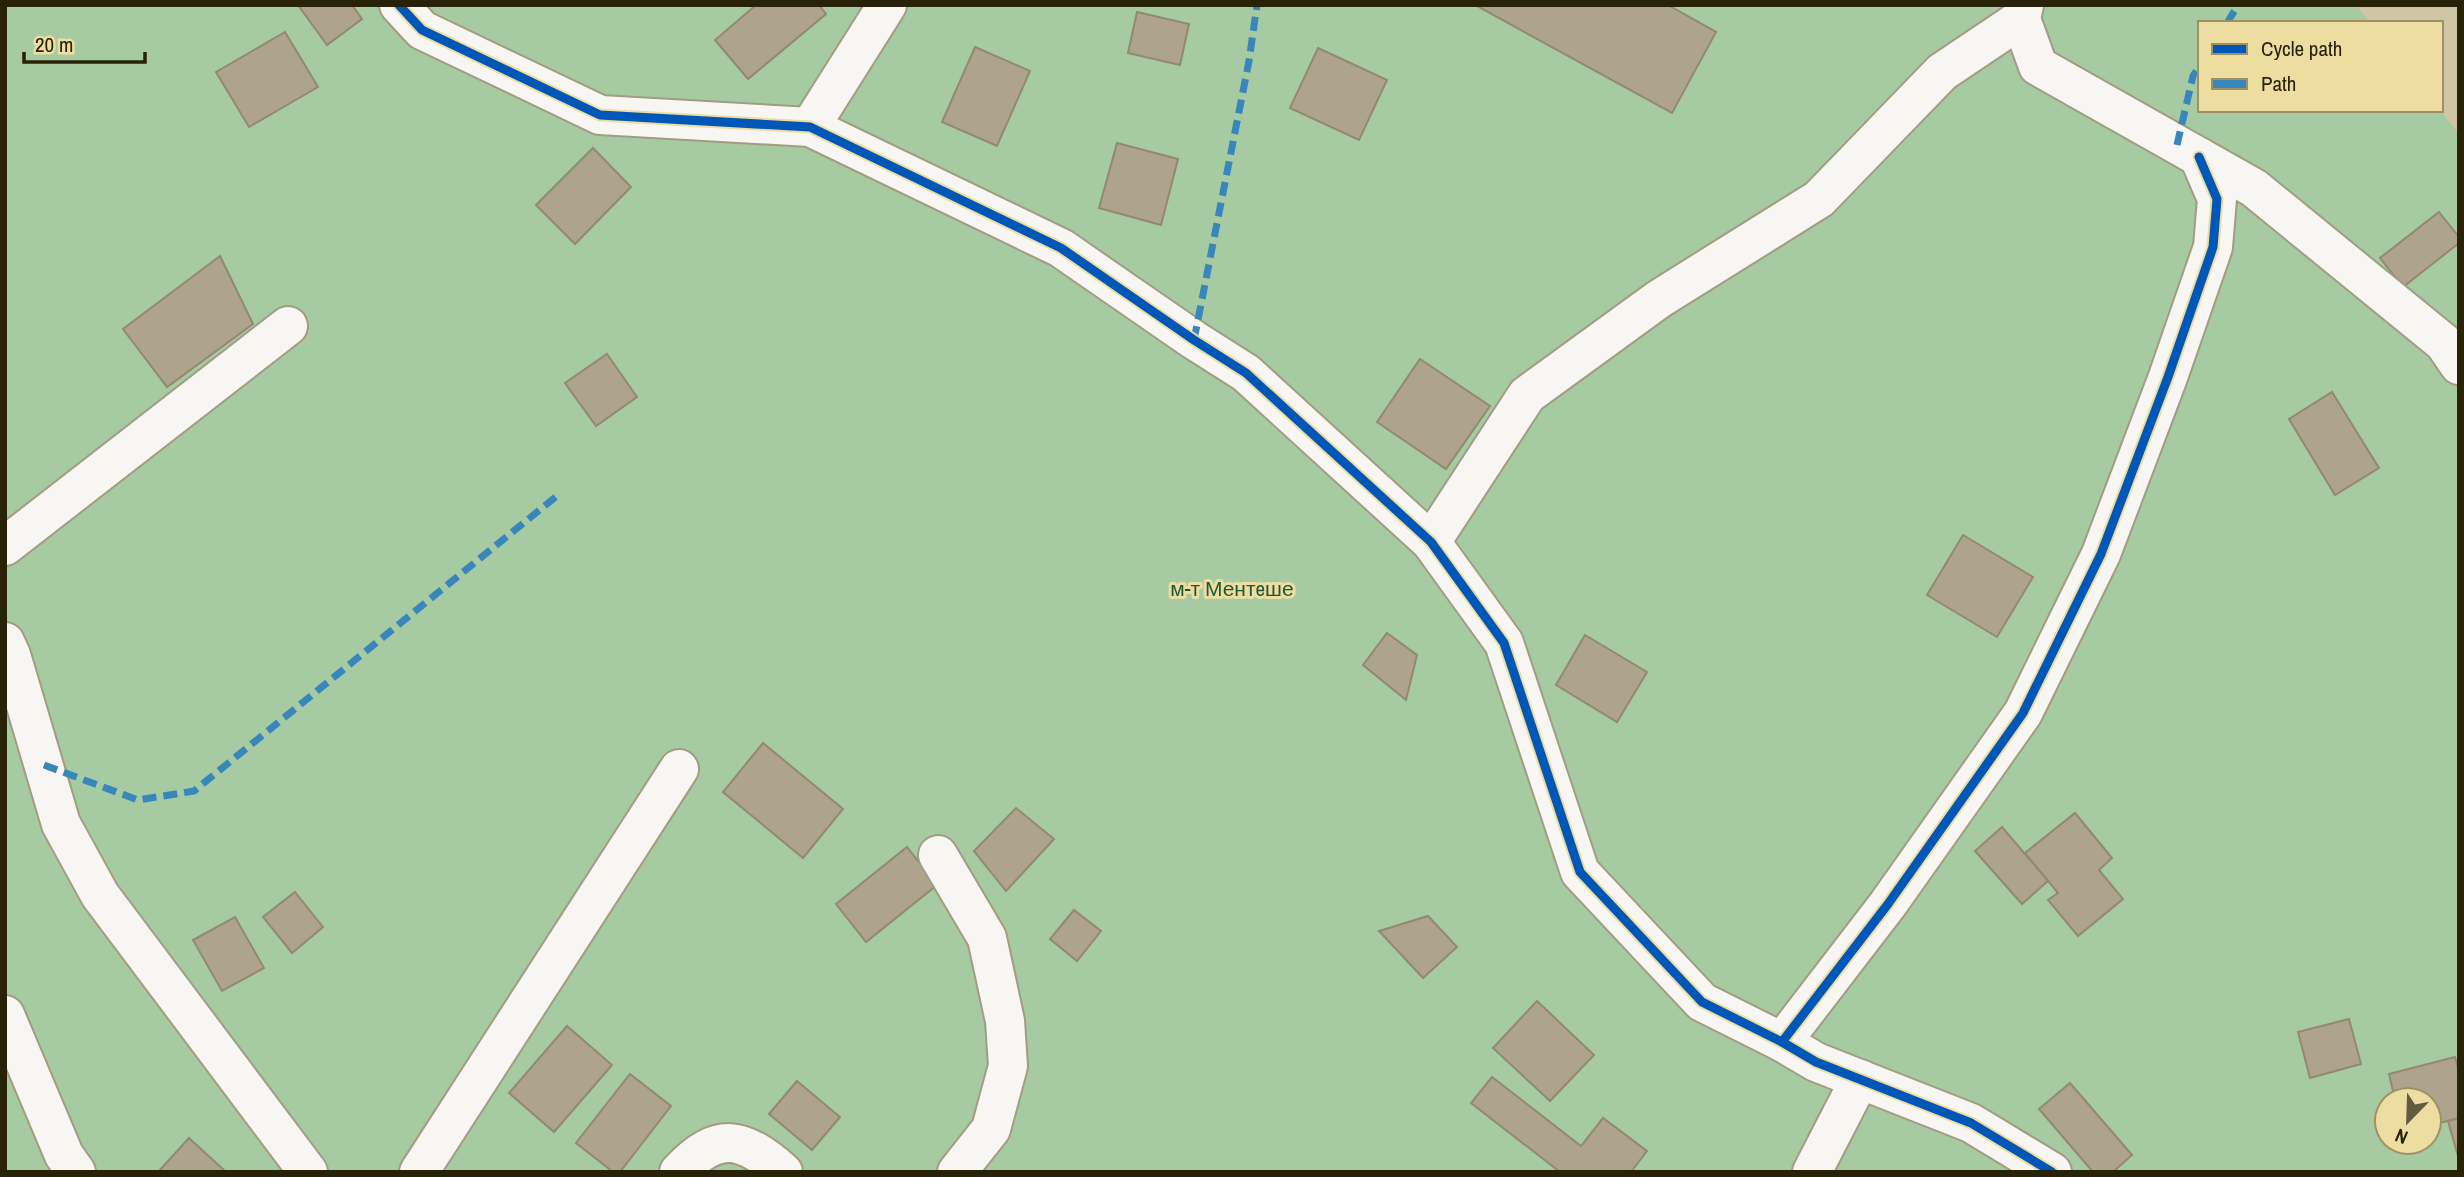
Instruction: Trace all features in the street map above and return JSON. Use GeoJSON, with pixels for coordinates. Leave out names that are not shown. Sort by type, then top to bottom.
{"type":"FeatureCollection","features":[{"type":"Feature","properties":{"kind":"street"},"geometry":{"type":"LineString","coordinates":[[399,5],[422,30],[600,115],[810,127],[1061,248],[1246,373],[1431,542],[1504,643],[1580,872],[1702,1002],[1816,1062],[1970,1123],[2052,1172]]}},
{"type":"Feature","properties":{"kind":"street"},"geometry":{"type":"LineString","coordinates":[[810,127],[887,5]]}},
{"type":"Feature","properties":{"kind":"street"},"geometry":{"type":"LineString","coordinates":[[1431,542],[1527,395],[1659,299],[1819,199],[1941,72],[2022,12],[2038,66],[2255,188],[2444,343],[2459,365]]}},
{"type":"Feature","properties":{"kind":"street"},"geometry":{"type":"LineString","coordinates":[[1782,1042],[1888,904],[2023,713],[2101,554],[2168,377],[2213,247],[2217,199],[2199,158]]}},
{"type":"Feature","properties":{"kind":"street"},"geometry":{"type":"LineString","coordinates":[[5,546],[288,326]]}},
{"type":"Feature","properties":{"kind":"street"},"geometry":{"type":"LineString","coordinates":[[5,642],[61,824],[100,895],[309,1172]]}},
{"type":"Feature","properties":{"kind":"street"},"geometry":{"type":"LineString","coordinates":[[419,1172],[679,769]]}},
{"type":"Feature","properties":{"kind":"street"},"geometry":{"type":"LineString","coordinates":[[938,855],[986,939],[1005,1021],[1008,1066],[991,1129],[957,1172]]}},
{"type":"Feature","properties":{"kind":"street"},"geometry":{"type":"LineString","coordinates":[[5,1015],[64,1155],[76,1172]]}},
{"type":"Feature","properties":{"kind":"street"},"geometry":{"type":"LineString","coordinates":[[1812,1172],[1860,1079]]}},
{"type":"Feature","properties":{"kind":"street"},"geometry":{"type":"LineString","coordinates":[[679,1172],[707,1147],[724,1143],[741,1144],[756,1150],[783,1172]]}},
{"type":"Feature","properties":{"kind":"green space","name":"м-т Ментeше"},"geometry":{"type":"Polygon","coordinates":[[[5,5],[2356,5],[2368,21],[2198,21],[2198,112],[2442,112],[2459,134],[2459,1172],[5,1172],[5,5]]]}},
{"type":"Feature","properties":{"kind":"building"},"geometry":{"type":"Polygon","coordinates":[[[298,5],[352,5],[362,19],[327,45],[298,5]]]}},
{"type":"Feature","properties":{"kind":"building"},"geometry":{"type":"Polygon","coordinates":[[[756,5],[819,5],[826,14],[748,79],[715,40],[756,5]]]}},
{"type":"Feature","properties":{"kind":"building"},"geometry":{"type":"Polygon","coordinates":[[[1668,5],[1716,32],[1672,113],[1477,6],[1668,5]]]}},
{"type":"Feature","properties":{"kind":"building"},"geometry":{"type":"Polygon","coordinates":[[[1137,12],[1189,24],[1180,65],[1128,53],[1137,12]]]}},
{"type":"Feature","properties":{"kind":"building"},"geometry":{"type":"Polygon","coordinates":[[[285,32],[318,87],[249,127],[216,72],[285,32]]]}},
{"type":"Feature","properties":{"kind":"building"},"geometry":{"type":"Polygon","coordinates":[[[975,47],[1030,71],[997,146],[942,122],[975,47]]]}},
{"type":"Feature","properties":{"kind":"building"},"geometry":{"type":"Polygon","coordinates":[[[1318,48],[1387,80],[1359,140],[1290,108],[1318,48]]]}},
{"type":"Feature","properties":{"kind":"building"},"geometry":{"type":"Polygon","coordinates":[[[1117,143],[1178,159],[1161,225],[1099,208],[1117,143]]]}},
{"type":"Feature","properties":{"kind":"building"},"geometry":{"type":"Polygon","coordinates":[[[593,148],[631,187],[575,244],[536,205],[593,148]]]}},
{"type":"Feature","properties":{"kind":"building"},"geometry":{"type":"Polygon","coordinates":[[[2439,212],[2459,237],[2459,243],[2403,287],[2380,258],[2439,212]]]}},
{"type":"Feature","properties":{"kind":"building"},"geometry":{"type":"Polygon","coordinates":[[[220,256],[253,324],[167,387],[123,329],[220,256]]]}},
{"type":"Feature","properties":{"kind":"building"},"geometry":{"type":"Polygon","coordinates":[[[607,354],[637,397],[596,426],[565,383],[607,354]]]}},
{"type":"Feature","properties":{"kind":"building"},"geometry":{"type":"Polygon","coordinates":[[[1420,359],[1490,406],[1446,469],[1377,422],[1420,359]]]}},
{"type":"Feature","properties":{"kind":"building"},"geometry":{"type":"Polygon","coordinates":[[[2332,392],[2379,468],[2335,495],[2289,419],[2332,392]]]}},
{"type":"Feature","properties":{"kind":"building"},"geometry":{"type":"Polygon","coordinates":[[[1963,535],[2033,577],[1997,637],[1927,595],[1963,535]]]}},
{"type":"Feature","properties":{"kind":"building"},"geometry":{"type":"Polygon","coordinates":[[[1387,633],[1417,655],[1406,700],[1363,665],[1387,633]]]}},
{"type":"Feature","properties":{"kind":"building"},"geometry":{"type":"Polygon","coordinates":[[[1585,635],[1647,672],[1617,722],[1556,685],[1585,635]]]}},
{"type":"Feature","properties":{"kind":"building"},"geometry":{"type":"Polygon","coordinates":[[[763,743],[843,809],[803,858],[723,792],[763,743]]]}},
{"type":"Feature","properties":{"kind":"building"},"geometry":{"type":"Polygon","coordinates":[[[1016,808],[1054,839],[1006,891],[974,851],[1016,808]]]}},
{"type":"Feature","properties":{"kind":"building"},"geometry":{"type":"Polygon","coordinates":[[[2075,813],[2112,858],[2099,870],[2123,899],[2078,936],[2048,900],[2058,893],[2025,853],[2075,813]]]}},
{"type":"Feature","properties":{"kind":"building"},"geometry":{"type":"Polygon","coordinates":[[[2002,827],[2048,881],[2022,904],[1975,851],[2002,827]]]}},
{"type":"Feature","properties":{"kind":"building"},"geometry":{"type":"Polygon","coordinates":[[[907,847],[937,885],[866,942],[836,904],[907,847]]]}},
{"type":"Feature","properties":{"kind":"building"},"geometry":{"type":"Polygon","coordinates":[[[295,892],[323,927],[292,953],[263,917],[295,892]]]}},
{"type":"Feature","properties":{"kind":"building"},"geometry":{"type":"Polygon","coordinates":[[[1074,910],[1101,931],[1077,961],[1050,939],[1074,910]]]}},
{"type":"Feature","properties":{"kind":"building"},"geometry":{"type":"Polygon","coordinates":[[[1428,916],[1457,947],[1423,978],[1379,931],[1428,916]]]}},
{"type":"Feature","properties":{"kind":"building"},"geometry":{"type":"Polygon","coordinates":[[[235,917],[264,968],[222,991],[193,940],[235,917]]]}},
{"type":"Feature","properties":{"kind":"building"},"geometry":{"type":"Polygon","coordinates":[[[1537,1001],[1594,1055],[1550,1101],[1493,1048],[1537,1001]]]}},
{"type":"Feature","properties":{"kind":"building"},"geometry":{"type":"Polygon","coordinates":[[[2349,1019],[2361,1064],[2310,1078],[2298,1032],[2349,1019]]]}},
{"type":"Feature","properties":{"kind":"building"},"geometry":{"type":"Polygon","coordinates":[[[567,1026],[612,1065],[554,1132],[509,1093],[567,1026]]]}},
{"type":"Feature","properties":{"kind":"building"},"geometry":{"type":"Polygon","coordinates":[[[2455,1057],[2459,1072],[2459,1118],[2443,1122],[2443,1086],[2392,1086],[2389,1074],[2455,1057]]]}},
{"type":"Feature","properties":{"kind":"building"},"geometry":{"type":"Polygon","coordinates":[[[630,1074],[671,1106],[620,1172],[613,1172],[576,1143],[630,1074]]]}},
{"type":"Feature","properties":{"kind":"building"},"geometry":{"type":"Polygon","coordinates":[[[1492,1077],[1581,1146],[1603,1118],[1647,1151],[1631,1172],[1560,1172],[1471,1103],[1492,1077]]]}},
{"type":"Feature","properties":{"kind":"building"},"geometry":{"type":"Polygon","coordinates":[[[797,1081],[840,1117],[812,1150],[769,1114],[797,1081]]]}},
{"type":"Feature","properties":{"kind":"building"},"geometry":{"type":"Polygon","coordinates":[[[2070,1083],[2132,1155],[2113,1172],[2093,1172],[2039,1109],[2070,1083]]]}},
{"type":"Feature","properties":{"kind":"building"},"geometry":{"type":"Polygon","coordinates":[[[2459,1118],[2459,1156],[2458,1156],[2448,1121],[2459,1118]]]}},
{"type":"Feature","properties":{"kind":"building"},"geometry":{"type":"Polygon","coordinates":[[[189,1138],[226,1172],[158,1172],[189,1138]]]}},
{"type":"Feature","properties":{"kind":"marked path"},"geometry":{"type":"LineString","coordinates":[[1194,340],[1249,61],[1257,5]]}},
{"type":"Feature","properties":{"kind":"marked path"},"geometry":{"type":"LineString","coordinates":[[2228,21],[2238,5]]}},
{"type":"Feature","properties":{"kind":"marked path"},"geometry":{"type":"LineString","coordinates":[[2177,145],[2193,76],[2198,68]]}},
{"type":"Feature","properties":{"kind":"marked path"},"geometry":{"type":"LineString","coordinates":[[44,765],[138,800],[194,791],[558,495]]}},
{"type":"Feature","properties":{"kind":"cycle path"},"geometry":{"type":"LineString","coordinates":[[399,5],[422,30],[600,115],[810,127],[1061,248],[1246,373],[1431,542],[1504,643],[1580,872],[1702,1002],[1816,1062],[1971,1123],[2052,1172]]}},
{"type":"Feature","properties":{"kind":"cycle path"},"geometry":{"type":"LineString","coordinates":[[1782,1042],[1888,904],[2023,713],[2101,554],[2168,377],[2213,247],[2217,199],[2199,157]]}}]}
